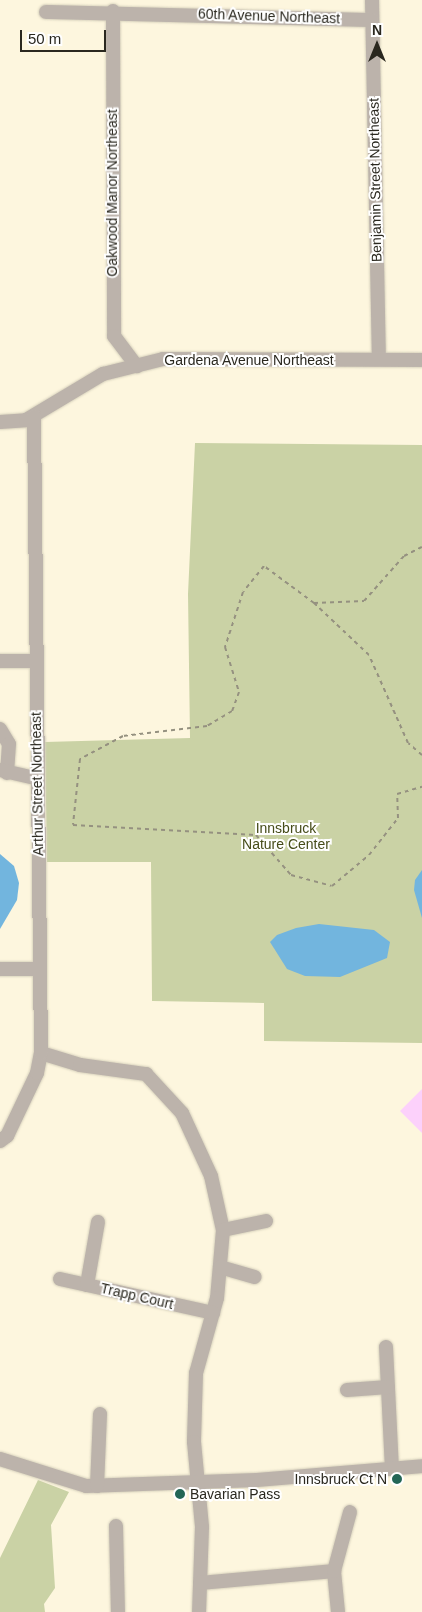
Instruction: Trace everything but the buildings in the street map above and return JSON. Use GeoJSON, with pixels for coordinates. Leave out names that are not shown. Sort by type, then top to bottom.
{"type":"FeatureCollection","features":[{"type":"Feature","properties":{"kind":"street","name":"Benjamin Street Northeast"},"geometry":{"type":"LineString","coordinates":[[372,0],[379,360]]}},
{"type":"Feature","properties":{"kind":"street","name":"60th Avenue Northeast"},"geometry":{"type":"LineString","coordinates":[[46,12],[113,11],[372,20]]}},
{"type":"Feature","properties":{"kind":"street","name":"Oakwood Manor Northeast"},"geometry":{"type":"LineString","coordinates":[[113,11],[114,336],[137,366]]}},
{"type":"Feature","properties":{"kind":"street","name":"Gardena Avenue Northeast"},"geometry":{"type":"LineString","coordinates":[[0,422],[34,416],[103,374],[163,359],[422,360]]}},
{"type":"Feature","properties":{"kind":"street","name":"Arthur Street Northeast"},"geometry":{"type":"LineString","coordinates":[[0,1141],[7,1136],[37,1073],[41,1053],[38,779],[34,661],[34,416]]}},
{"type":"Feature","properties":{"kind":"street"},"geometry":{"type":"LineString","coordinates":[[0,661],[34,661]]}},
{"type":"Feature","properties":{"kind":"street"},"geometry":{"type":"LineString","coordinates":[[0,729],[9,744],[3,772],[38,779]]}},
{"type":"Feature","properties":{"kind":"street"},"geometry":{"type":"LineString","coordinates":[[0,969],[40,969]]}},
{"type":"Feature","properties":{"kind":"street"},"geometry":{"type":"LineString","coordinates":[[41,1053],[80,1065],[146,1074],[182,1113],[211,1176],[223,1230],[213,1313],[196,1373],[194,1442],[202,1528],[199,1612]]}},
{"type":"Feature","properties":{"kind":"street"},"geometry":{"type":"LineString","coordinates":[[223,1230],[266,1221]]}},
{"type":"Feature","properties":{"kind":"street"},"geometry":{"type":"LineString","coordinates":[[87,1285],[98,1222]]}},
{"type":"Feature","properties":{"kind":"street"},"geometry":{"type":"LineString","coordinates":[[220,1267],[255,1277]]}},
{"type":"Feature","properties":{"kind":"street","name":"Trapp Court"},"geometry":{"type":"LineString","coordinates":[[60,1279],[213,1313]]}},
{"type":"Feature","properties":{"kind":"street"},"geometry":{"type":"LineString","coordinates":[[386,1347],[392,1469]]}},
{"type":"Feature","properties":{"kind":"street"},"geometry":{"type":"LineString","coordinates":[[347,1390],[388,1387]]}},
{"type":"Feature","properties":{"kind":"street"},"geometry":{"type":"LineString","coordinates":[[97,1486],[100,1414]]}},
{"type":"Feature","properties":{"kind":"street"},"geometry":{"type":"LineString","coordinates":[[0,1459],[86,1486],[197,1483],[422,1466]]}},
{"type":"Feature","properties":{"kind":"street"},"geometry":{"type":"LineString","coordinates":[[338,1612],[334,1571],[350,1512]]}},
{"type":"Feature","properties":{"kind":"street"},"geometry":{"type":"LineString","coordinates":[[116,1526],[118,1612]]}},
{"type":"Feature","properties":{"kind":"street"},"geometry":{"type":"LineString","coordinates":[[200,1583],[334,1571]]}},
{"type":"Feature","properties":{"kind":"path"},"geometry":{"type":"LineString","coordinates":[[314,603],[364,601],[404,556],[422,547]]}},
{"type":"Feature","properties":{"kind":"path"},"geometry":{"type":"LineString","coordinates":[[422,755],[408,743],[369,655],[314,603],[264,566],[243,592],[225,647],[239,692],[232,711],[207,726],[123,736],[80,759],[73,825],[256,835],[291,875],[332,886],[369,855],[398,818],[397,794],[422,787]]}},
{"type":"Feature","properties":{"kind":"green space","name":"Innsbruck Nature Center"},"geometry":{"type":"Polygon","coordinates":[[[195,443],[422,445],[422,1043],[264,1041],[264,1003],[152,1001],[151,862],[47,862],[45,742],[190,738],[188,594],[195,443]]]}},
{"type":"Feature","properties":{"kind":"green space"},"geometry":{"type":"Polygon","coordinates":[[[38,1480],[69,1492],[51,1525],[55,1588],[44,1604],[45,1612],[0,1612],[0,1558],[38,1480]]]}},
{"type":"Feature","properties":{"kind":"water"},"geometry":{"type":"Polygon","coordinates":[[[0,854],[14,866],[19,883],[17,900],[0,929],[0,854]]]}},
{"type":"Feature","properties":{"kind":"water"},"geometry":{"type":"Polygon","coordinates":[[[422,870],[422,918],[414,890],[415,880],[422,870]]]}},
{"type":"Feature","properties":{"kind":"water"},"geometry":{"type":"Polygon","coordinates":[[[319,924],[374,930],[390,942],[387,958],[340,977],[305,976],[287,969],[270,942],[277,935],[296,928],[319,924]]]}},
{"type":"Feature","properties":{"kind":"place","name":"Innsbruck Ct N"},"geometry":{"type":"Point","coordinates":[397,1479]}},
{"type":"Feature","properties":{"kind":"place","name":"Bavarian Pass"},"geometry":{"type":"Point","coordinates":[180,1494]}}]}
